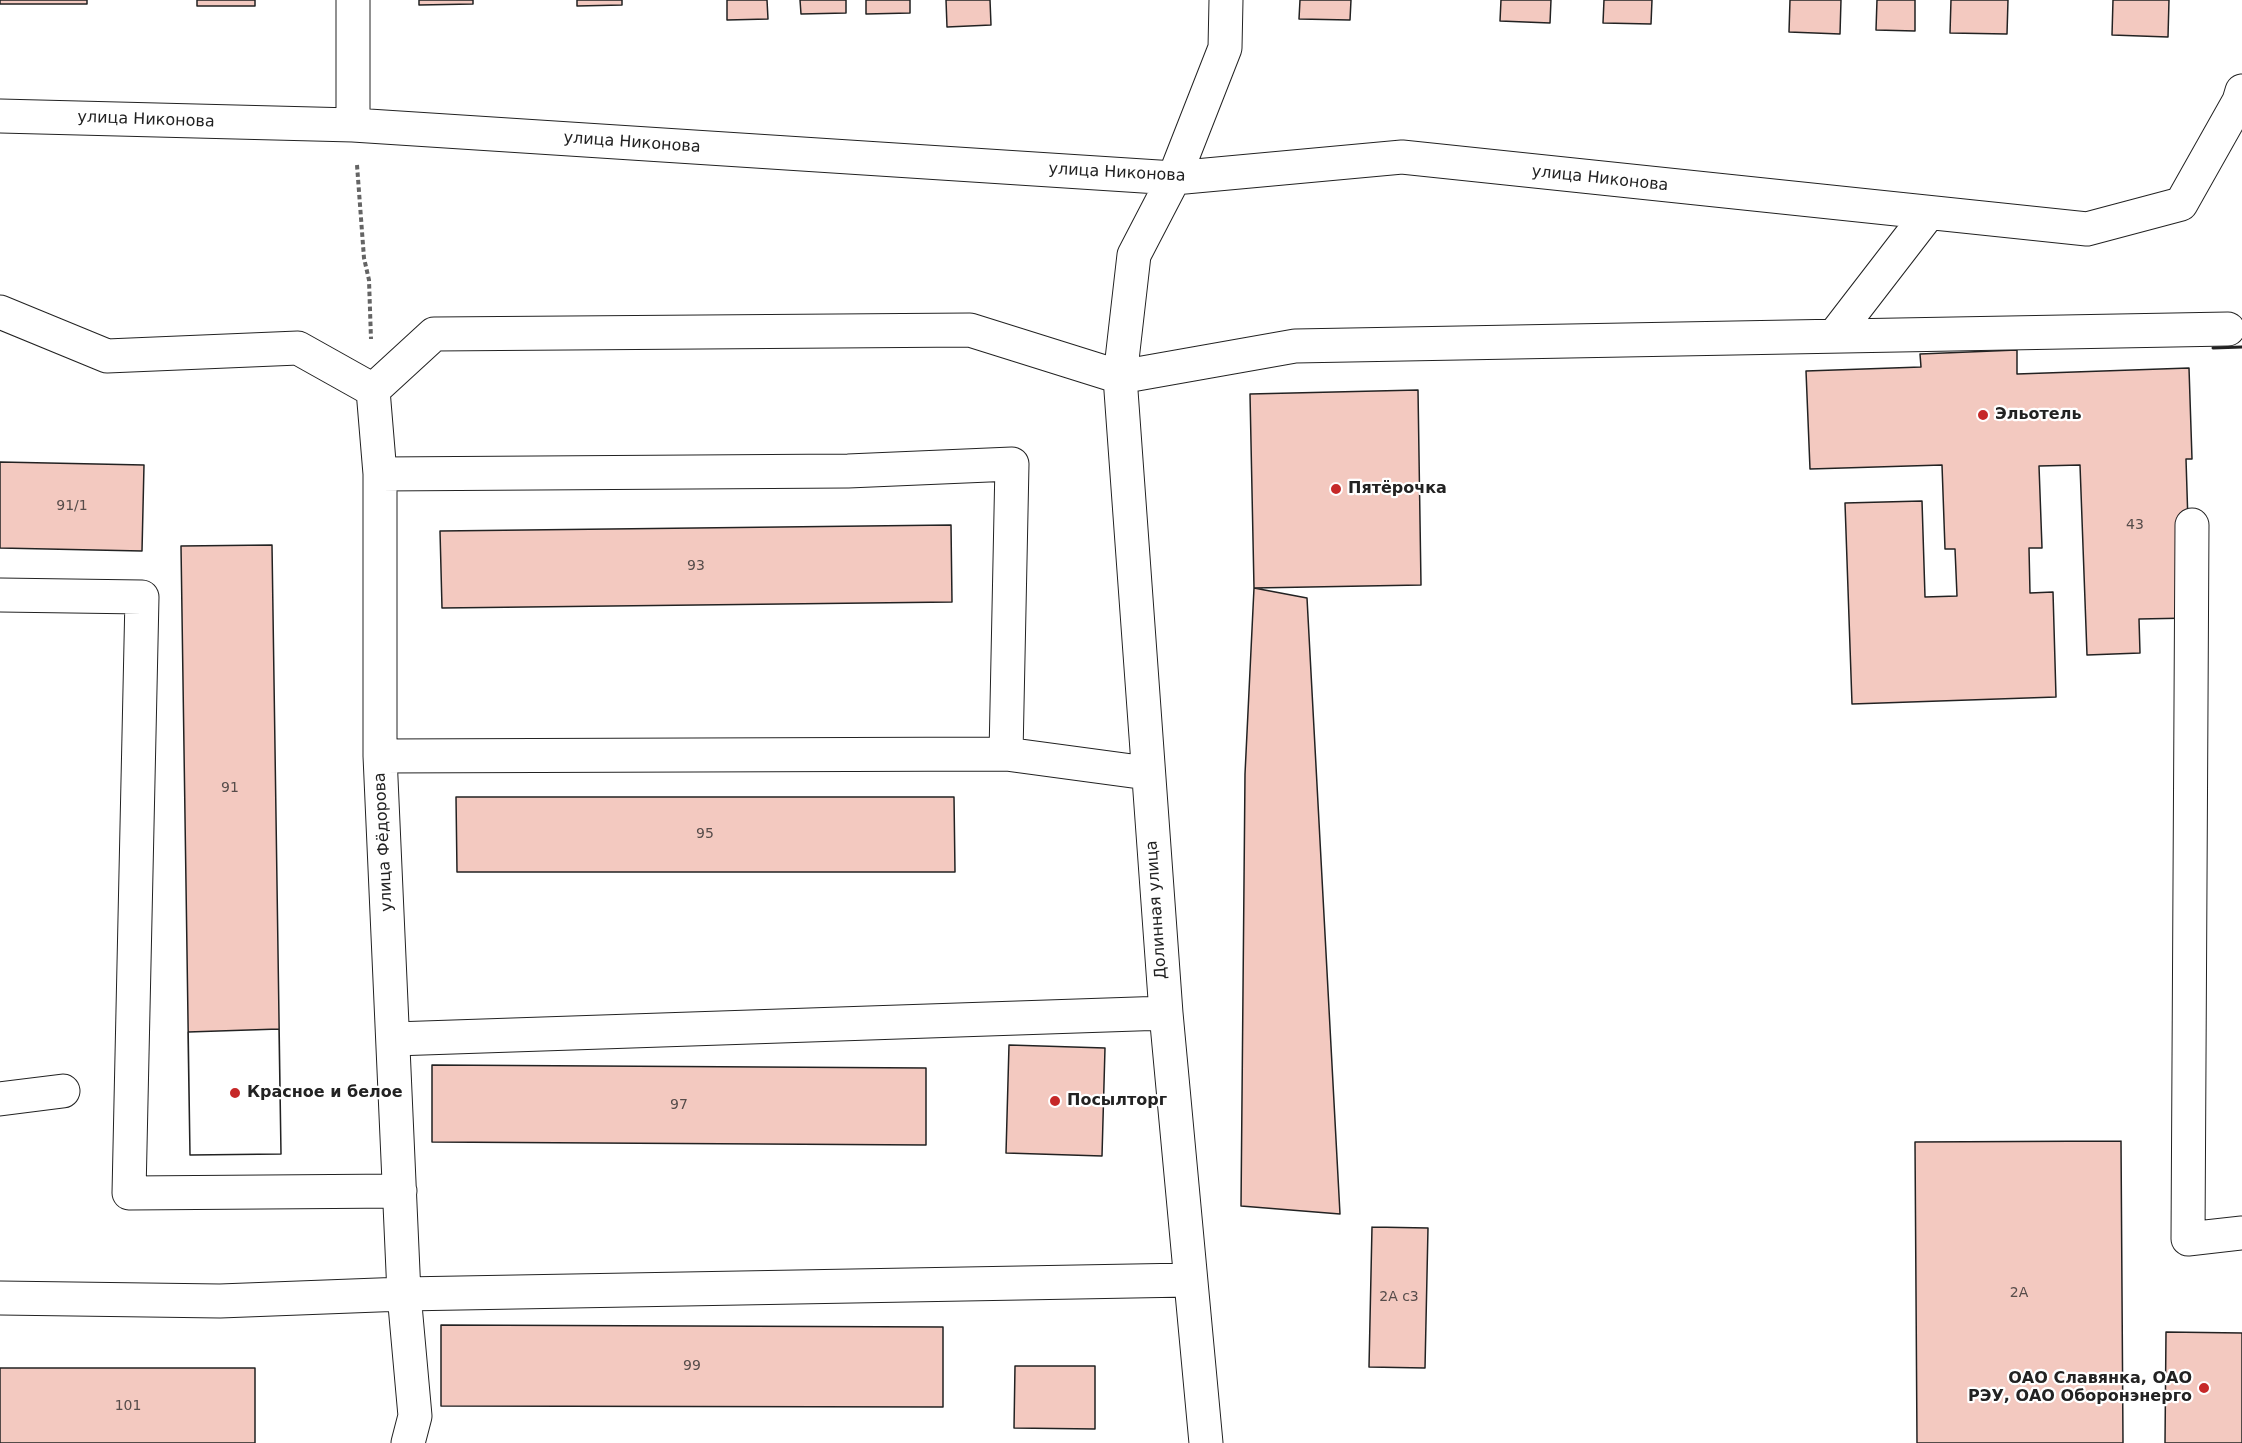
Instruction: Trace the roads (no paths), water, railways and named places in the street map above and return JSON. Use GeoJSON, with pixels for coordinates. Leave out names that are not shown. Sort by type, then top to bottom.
{"type":"FeatureCollection","features":[{"type":"Feature","properties":{"kind":"street"},"geometry":{"type":"LineString","coordinates":[[353,0],[353,125]]}},
{"type":"Feature","properties":{"kind":"street","name":"Долинная улица"},"geometry":{"type":"LineString","coordinates":[[1206,1443],[1166,1013],[1120,377],[1134,255],[1174,178],[1225,48],[1226,0]]}},
{"type":"Feature","properties":{"kind":"street","name":"улица Никонова"},"geometry":{"type":"LineString","coordinates":[[0,116],[353,125],[1174,178],[1402,157],[2087,229],[2181,204],[2240,96]]}},
{"type":"Feature","properties":{"kind":"street"},"geometry":{"type":"LineString","coordinates":[[1834,336],[1928,214]]}},
{"type":"Feature","properties":{"kind":"street"},"geometry":{"type":"LineString","coordinates":[[0,312],[107,356],[298,348],[373,390],[434,334],[970,330],[1120,377],[1295,346],[2228,329]]}},
{"type":"Feature","properties":{"kind":"street","name":"улица Фёдорова"},"geometry":{"type":"LineString","coordinates":[[373,390],[381,474],[380,756],[404,1294],[415,1416],[408,1443]]}},
{"type":"Feature","properties":{"kind":"street"},"geometry":{"type":"LineString","coordinates":[[381,474],[848,471],[1012,464],[1006,754]]}},
{"type":"Feature","properties":{"kind":"street"},"geometry":{"type":"LineString","coordinates":[[2192,525],[2188,1239],[2242,1233]]}},
{"type":"Feature","properties":{"kind":"street"},"geometry":{"type":"LineString","coordinates":[[0,596],[142,597],[129,1193],[400,1191]]}},
{"type":"Feature","properties":{"kind":"street"},"geometry":{"type":"LineString","coordinates":[[380,756],[1006,754],[1147,773]]}},
{"type":"Feature","properties":{"kind":"street"},"geometry":{"type":"LineString","coordinates":[[394,1040],[1166,1013]]}},
{"type":"Feature","properties":{"kind":"street"},"geometry":{"type":"LineString","coordinates":[[0,1099],[63,1091]]}},
{"type":"Feature","properties":{"kind":"street"},"geometry":{"type":"LineString","coordinates":[[0,1298],[220,1300],[404,1294],[1190,1281]]}},
{"type":"Feature","properties":{"kind":"place","name":"Эльотель"},"geometry":{"type":"Point","coordinates":[1983,415]}},
{"type":"Feature","properties":{"kind":"place","name":"Пятёрочка"},"geometry":{"type":"Point","coordinates":[1336,489]}},
{"type":"Feature","properties":{"kind":"place","name":"Красное и белое"},"geometry":{"type":"Point","coordinates":[235,1093]}},
{"type":"Feature","properties":{"kind":"place","name":"Посылторг"},"geometry":{"type":"Point","coordinates":[1055,1101]}},
{"type":"Feature","properties":{"kind":"place","name":"ОАО Славянка, ОАО РЭУ, ОАО Оборонэнерго"},"geometry":{"type":"Point","coordinates":[2204,1388]}}]}
